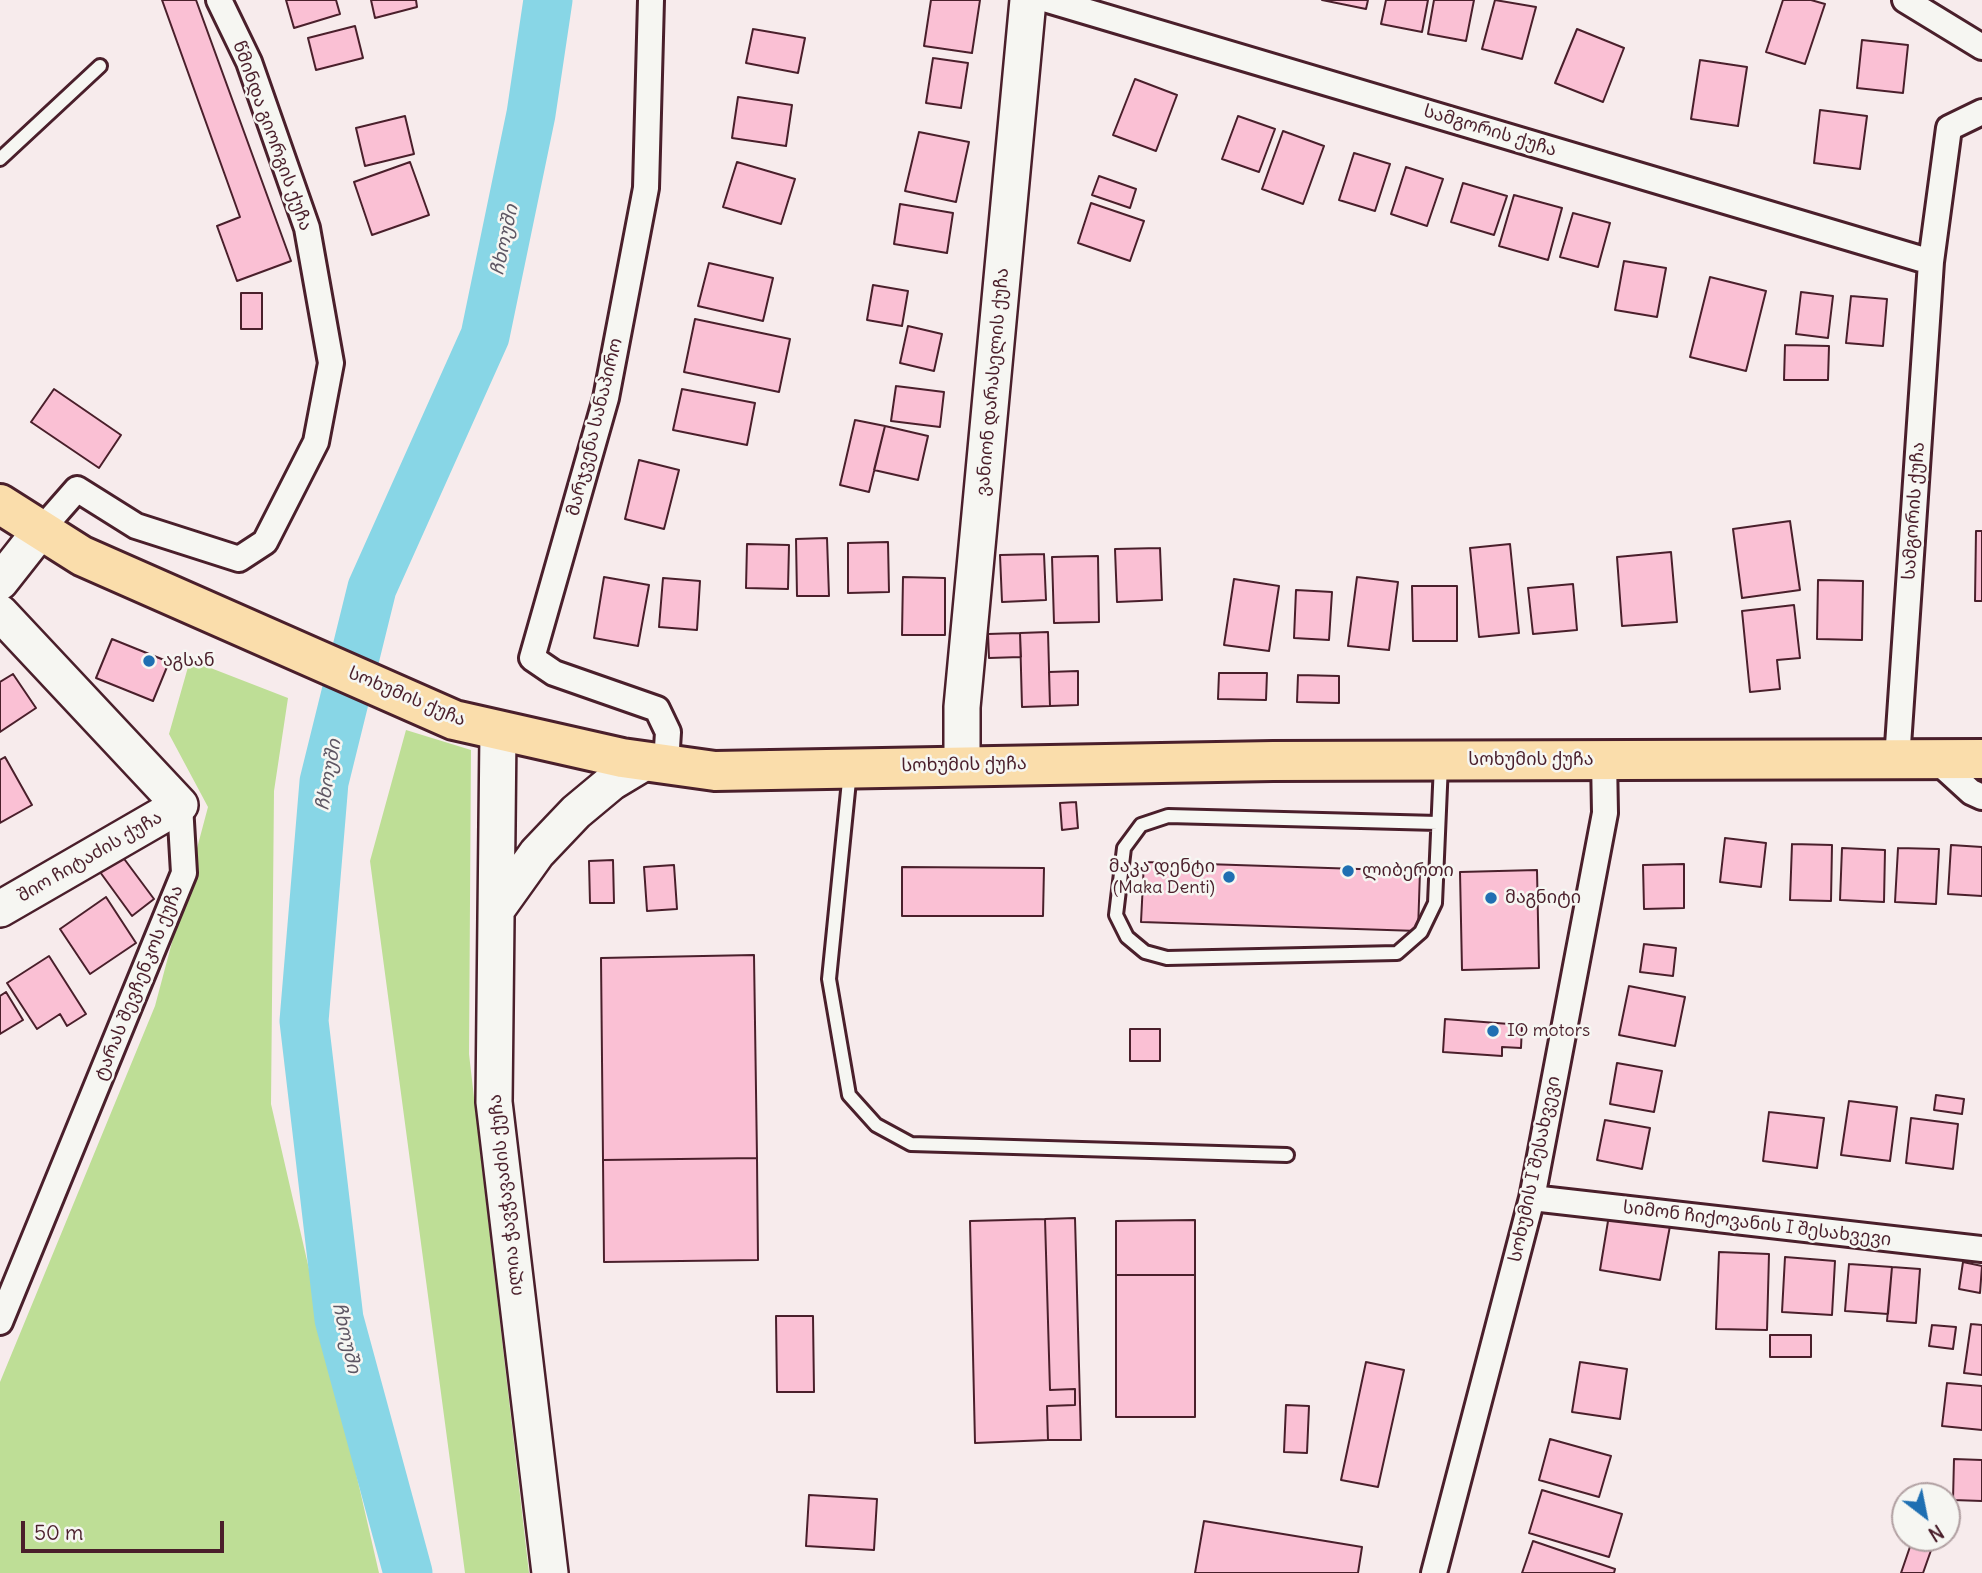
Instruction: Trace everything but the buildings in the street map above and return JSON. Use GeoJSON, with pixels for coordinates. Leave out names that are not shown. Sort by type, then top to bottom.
{"type":"FeatureCollection","features":[{"type":"Feature","properties":{"kind":"highway","name":"სოხუმის ქუჩა"},"geometry":{"type":"LineString","coordinates":[[0,504],[82,556],[454,720],[498,732],[657,763],[715,771],[962,765],[1441,760],[1982,759]]}},
{"type":"Feature","properties":{"kind":"street","name":"წმინდა გიორგის ქუჩა"},"geometry":{"type":"LineString","coordinates":[[41,530],[77,489],[136,526],[239,559],[265,542],[316,442],[331,363],[307,228],[249,62],[219,0]]}},
{"type":"Feature","properties":{"kind":"street","name":"მარჯვენა სანაპირო"},"geometry":{"type":"LineString","coordinates":[[651,0],[646,187],[606,398],[532,658],[554,673],[657,709],[668,732],[657,763]]}},
{"type":"Feature","properties":{"kind":"street","name":"ვანიონ დარასელის ქუჩა"},"geometry":{"type":"LineString","coordinates":[[962,765],[962,706],[1028,0]]}},
{"type":"Feature","properties":{"kind":"street","name":"სამგორის ქუჩა"},"geometry":{"type":"LineString","coordinates":[[1048,0],[1931,262]]}},
{"type":"Feature","properties":{"kind":"street"},"geometry":{"type":"LineString","coordinates":[[1905,0],[1982,47]]}},
{"type":"Feature","properties":{"kind":"street","name":"სამგორის ქუჩა"},"geometry":{"type":"LineString","coordinates":[[1897,760],[1931,262],[1950,128],[1982,112]]}},
{"type":"Feature","properties":{"kind":"street"},"geometry":{"type":"LineString","coordinates":[[0,582],[41,530]]}},
{"type":"Feature","properties":{"kind":"street"},"geometry":{"type":"LineString","coordinates":[[0,613],[180,805]]}},
{"type":"Feature","properties":{"kind":"street","name":"ილია ჭავჭავაძის ქუჩა"},"geometry":{"type":"LineString","coordinates":[[498,732],[494,1102],[550,1573]]}},
{"type":"Feature","properties":{"kind":"street","name":"სოხუმის I შესახვევი"},"geometry":{"type":"LineString","coordinates":[[1434,1573],[1532,1198],[1605,813],[1604,759]]}},
{"type":"Feature","properties":{"kind":"street"},"geometry":{"type":"LineString","coordinates":[[1937,761],[1971,792],[1982,797]]}},
{"type":"Feature","properties":{"kind":"street"},"geometry":{"type":"LineString","coordinates":[[496,909],[537,853],[576,812],[612,782],[657,763]]}},
{"type":"Feature","properties":{"kind":"street","name":"შიო ჩიტაძის ქუჩა"},"geometry":{"type":"LineString","coordinates":[[0,909],[180,805]]}},
{"type":"Feature","properties":{"kind":"street","name":"ტარას შევჩენკოს ქუჩა"},"geometry":{"type":"LineString","coordinates":[[0,1322],[184,873],[180,805]]}},
{"type":"Feature","properties":{"kind":"street","name":"სიმონ ჩიქოვანის I შესახვევი"},"geometry":{"type":"LineString","coordinates":[[1532,1198],[1982,1249]]}},
{"type":"Feature","properties":{"kind":"lane"},"geometry":{"type":"LineString","coordinates":[[0,159],[100,66]]}},
{"type":"Feature","properties":{"kind":"lane"},"geometry":{"type":"LineString","coordinates":[[1438,822],[1168,816],[1141,825],[1124,848],[1116,915],[1127,937],[1145,952],[1167,958],[1397,953],[1422,932],[1435,903],[1441,760]]}},
{"type":"Feature","properties":{"kind":"lane"},"geometry":{"type":"LineString","coordinates":[[850,768],[829,979],[849,1095],[876,1125],[911,1144],[1287,1155]]}},
{"type":"Feature","properties":{"kind":"green space"},"geometry":{"type":"Polygon","coordinates":[[[190,660],[288,698],[274,791],[271,1104],[379,1573],[0,1573],[0,1382],[155,1006],[208,807],[169,734],[190,660]]]}},
{"type":"Feature","properties":{"kind":"green space"},"geometry":{"type":"Polygon","coordinates":[[[406,730],[471,750],[469,1054],[529,1573],[465,1573],[370,861],[406,730]]]}},
{"type":"Feature","properties":{"kind":"waterway","name":"ჩხოუში"},"geometry":{"type":"LineString","coordinates":[[408,1573],[339,1319],[304,1021],[324,782],[372,588],[485,336],[531,114],[548,0]]}},
{"type":"Feature","properties":{"kind":"place","name":"აგსან"},"geometry":{"type":"Point","coordinates":[149,661]}},
{"type":"Feature","properties":{"kind":"place","name":"ლიბერთი"},"geometry":{"type":"Point","coordinates":[1348,871]}},
{"type":"Feature","properties":{"kind":"place","name":"მაკა დენტი (Maka Denti)"},"geometry":{"type":"Point","coordinates":[1229,877]}},
{"type":"Feature","properties":{"kind":"place","name":"მაგნიტი"},"geometry":{"type":"Point","coordinates":[1491,898]}},
{"type":"Feature","properties":{"kind":"place","name":"IO motors"},"geometry":{"type":"Point","coordinates":[1493,1031]}}]}
